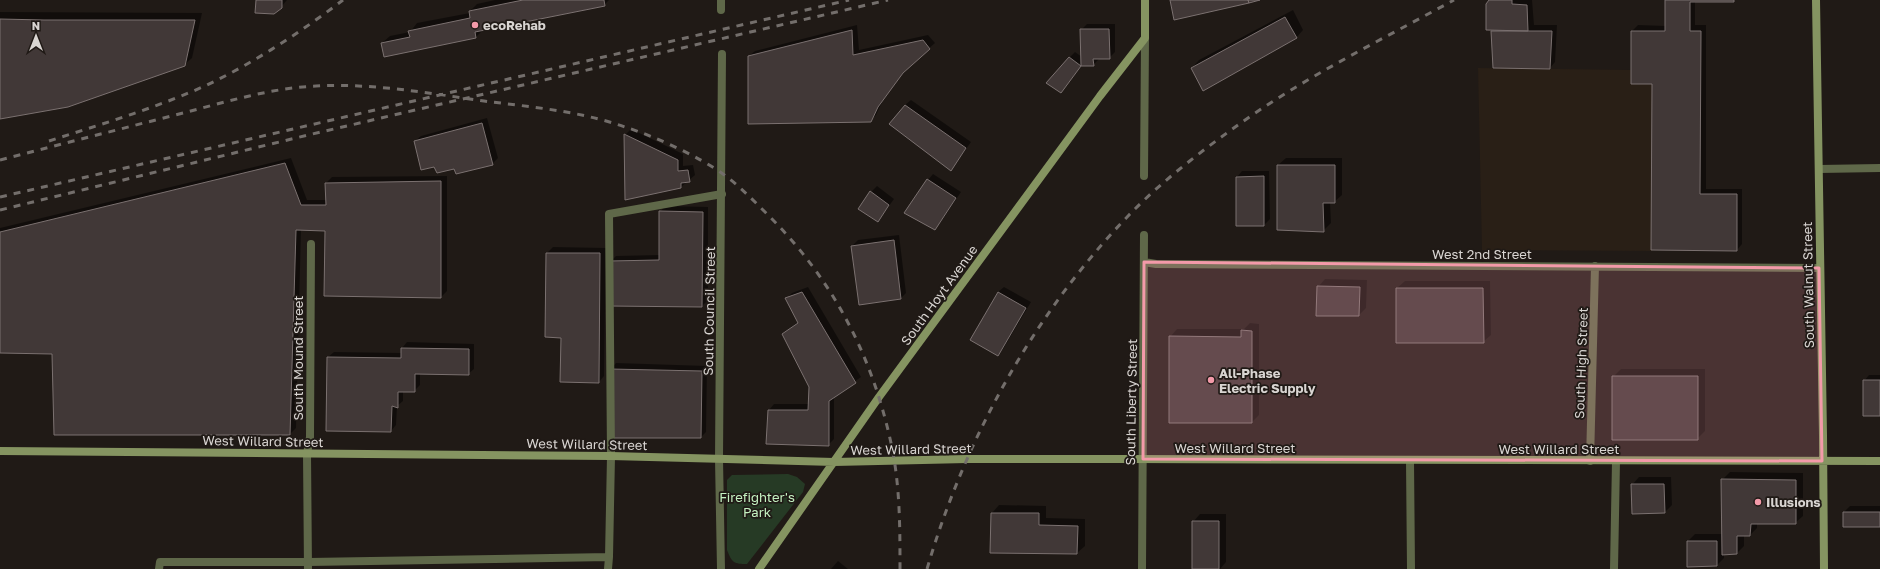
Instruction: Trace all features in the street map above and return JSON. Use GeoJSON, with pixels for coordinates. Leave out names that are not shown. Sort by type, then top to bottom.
{"type":"FeatureCollection","features":[{"type":"Feature","properties":{"kind":"street"},"geometry":{"type":"LineString","coordinates":[[721,0],[721,10]]}},
{"type":"Feature","properties":{"kind":"street"},"geometry":{"type":"LineString","coordinates":[[1144,176],[1145,0]]}},
{"type":"Feature","properties":{"kind":"street","name":"South Walnut Street"},"geometry":{"type":"LineString","coordinates":[[1816,0],[1824,569]]}},
{"type":"Feature","properties":{"kind":"street","name":"South Hoyt Avenue"},"geometry":{"type":"LineString","coordinates":[[759,569],[883,391],[1100,96],[1145,38]]}},
{"type":"Feature","properties":{"kind":"street","name":"South Council Street"},"geometry":{"type":"LineString","coordinates":[[721,569],[719,459],[722,54]]}},
{"type":"Feature","properties":{"kind":"street"},"geometry":{"type":"LineString","coordinates":[[1819,169],[1880,168]]}},
{"type":"Feature","properties":{"kind":"street"},"geometry":{"type":"LineString","coordinates":[[608,569],[611,456],[609,214],[722,194]]}},
{"type":"Feature","properties":{"kind":"street","name":"South Liberty Street"},"geometry":{"type":"LineString","coordinates":[[1142,569],[1144,235]]}},
{"type":"Feature","properties":{"kind":"street","name":"South Mound Street"},"geometry":{"type":"LineString","coordinates":[[309,565],[307,454],[310,437],[311,244]]}},
{"type":"Feature","properties":{"kind":"street","name":"West 2nd Street"},"geometry":{"type":"LineString","coordinates":[[1144,262],[1164,264],[1295,266],[1819,268]]}},
{"type":"Feature","properties":{"kind":"street","name":"South High Street"},"geometry":{"type":"LineString","coordinates":[[1590,461],[1595,266]]}},
{"type":"Feature","properties":{"kind":"street","name":"West Willard Street"},"geometry":{"type":"LineString","coordinates":[[0,451],[611,456],[834,462],[967,459],[1880,461]]}},
{"type":"Feature","properties":{"kind":"street"},"geometry":{"type":"LineString","coordinates":[[1410,461],[1411,569]]}},
{"type":"Feature","properties":{"kind":"street"},"geometry":{"type":"LineString","coordinates":[[1614,569],[1616,461]]}},
{"type":"Feature","properties":{"kind":"street"},"geometry":{"type":"LineString","coordinates":[[159,569],[160,562],[309,565],[609,556]]}},
{"type":"Feature","properties":{"kind":"highlighted area"},"geometry":{"type":"Polygon","coordinates":[[[1144,262],[1819,268],[1822,461],[1143,459],[1144,262]]]}},
{"type":"Feature","properties":{"kind":"shaded area"},"geometry":{"type":"Polygon","coordinates":[[[1478,68],[1631,70],[1631,84],[1652,84],[1652,251],[1482,250],[1478,68]]]}},
{"type":"Feature","properties":{"kind":"green space","name":"Firefighter's Park"},"geometry":{"type":"Polygon","coordinates":[[[788,474],[797,477],[805,484],[803,492],[747,564],[739,564],[734,562],[730,558],[727,550],[727,480],[732,475],[788,474]]]}},
{"type":"Feature","properties":{"kind":"building"},"geometry":{"type":"Polygon","coordinates":[[[256,0],[282,0],[282,8],[274,14],[255,13],[256,0]]]}},
{"type":"Feature","properties":{"kind":"building","name":"ecoRehab"},"geometry":{"type":"Polygon","coordinates":[[[523,0],[604,0],[605,6],[475,32],[476,38],[384,57],[381,43],[410,37],[408,31],[470,18],[469,11],[523,0]]]}},
{"type":"Feature","properties":{"kind":"building"},"geometry":{"type":"Polygon","coordinates":[[[1170,0],[1248,0],[1249,3],[1174,20],[1170,0]]]}},
{"type":"Feature","properties":{"kind":"building"},"geometry":{"type":"Polygon","coordinates":[[[1248,0],[1260,0],[1249,3],[1248,0]]]}},
{"type":"Feature","properties":{"kind":"building"},"geometry":{"type":"Polygon","coordinates":[[[1489,0],[1512,0],[1512,4],[1527,5],[1528,31],[1486,30],[1486,4],[1489,0]]]}},
{"type":"Feature","properties":{"kind":"building"},"geometry":{"type":"Polygon","coordinates":[[[1665,0],[1734,0],[1734,2],[1690,2],[1690,31],[1701,31],[1700,194],[1737,194],[1737,251],[1651,250],[1652,84],[1631,84],[1631,31],[1665,31],[1665,0]]]}},
{"type":"Feature","properties":{"kind":"building"},"geometry":{"type":"Polygon","coordinates":[[[1285,17],[1297,38],[1203,91],[1191,68],[1285,17]]]}},
{"type":"Feature","properties":{"kind":"building"},"geometry":{"type":"Polygon","coordinates":[[[0,19],[195,20],[185,66],[68,107],[0,119],[0,19]]]}},
{"type":"Feature","properties":{"kind":"building"},"geometry":{"type":"Polygon","coordinates":[[[1080,29],[1109,29],[1110,59],[1093,59],[1094,66],[1081,66],[1080,29]]]}},
{"type":"Feature","properties":{"kind":"building"},"geometry":{"type":"Polygon","coordinates":[[[852,30],[853,55],[923,40],[930,49],[903,73],[878,107],[871,122],[748,124],[748,56],[852,30]]]}},
{"type":"Feature","properties":{"kind":"building"},"geometry":{"type":"Polygon","coordinates":[[[1491,31],[1552,31],[1550,69],[1493,68],[1491,31]]]}},
{"type":"Feature","properties":{"kind":"building"},"geometry":{"type":"Polygon","coordinates":[[[1069,57],[1081,66],[1061,93],[1046,83],[1069,57]]]}},
{"type":"Feature","properties":{"kind":"building"},"geometry":{"type":"Polygon","coordinates":[[[905,105],[966,148],[951,171],[889,124],[905,105]]]}},
{"type":"Feature","properties":{"kind":"building"},"geometry":{"type":"Polygon","coordinates":[[[482,123],[493,165],[456,174],[454,169],[437,173],[434,167],[421,170],[414,141],[482,123]]]}},
{"type":"Feature","properties":{"kind":"building"},"geometry":{"type":"Polygon","coordinates":[[[624,134],[678,160],[678,171],[688,170],[690,182],[681,183],[681,188],[625,200],[624,134]]]}},
{"type":"Feature","properties":{"kind":"building"},"geometry":{"type":"Polygon","coordinates":[[[285,163],[301,205],[326,205],[325,183],[441,181],[441,298],[324,296],[325,231],[296,230],[290,435],[54,435],[52,354],[0,353],[0,232],[285,163]]]}},
{"type":"Feature","properties":{"kind":"building"},"geometry":{"type":"Polygon","coordinates":[[[1277,165],[1335,165],[1335,203],[1323,203],[1324,232],[1277,230],[1277,165]]]}},
{"type":"Feature","properties":{"kind":"building"},"geometry":{"type":"Polygon","coordinates":[[[1264,176],[1264,226],[1236,226],[1236,177],[1264,176]]]}},
{"type":"Feature","properties":{"kind":"building"},"geometry":{"type":"Polygon","coordinates":[[[927,179],[956,198],[935,230],[904,213],[927,179]]]}},
{"type":"Feature","properties":{"kind":"building"},"geometry":{"type":"Polygon","coordinates":[[[870,191],[889,205],[878,222],[858,209],[870,191]]]}},
{"type":"Feature","properties":{"kind":"building"},"geometry":{"type":"Polygon","coordinates":[[[659,211],[703,212],[702,307],[609,306],[609,261],[659,260],[659,211]]]}},
{"type":"Feature","properties":{"kind":"building"},"geometry":{"type":"Polygon","coordinates":[[[894,240],[901,299],[859,305],[851,246],[894,240]]]}},
{"type":"Feature","properties":{"kind":"building"},"geometry":{"type":"Polygon","coordinates":[[[546,253],[600,253],[599,383],[560,382],[561,338],[545,337],[546,253]]]}},
{"type":"Feature","properties":{"kind":"building"},"geometry":{"type":"Polygon","coordinates":[[[1317,286],[1360,287],[1359,316],[1316,316],[1317,286]]]}},
{"type":"Feature","properties":{"kind":"building"},"geometry":{"type":"Polygon","coordinates":[[[1396,288],[1483,288],[1484,343],[1396,343],[1396,288]]]}},
{"type":"Feature","properties":{"kind":"building"},"geometry":{"type":"Polygon","coordinates":[[[802,292],[856,383],[829,401],[829,446],[766,444],[768,410],[808,410],[809,387],[782,334],[798,323],[785,298],[802,292]]]}},
{"type":"Feature","properties":{"kind":"building"},"geometry":{"type":"Polygon","coordinates":[[[998,292],[1026,308],[998,356],[970,340],[998,292]]]}},
{"type":"Feature","properties":{"kind":"building","name":"All-Phase Electric Supply"},"geometry":{"type":"Polygon","coordinates":[[[1241,330],[1252,331],[1252,423],[1169,423],[1169,336],[1241,337],[1241,330]]]}},
{"type":"Feature","properties":{"kind":"building"},"geometry":{"type":"Polygon","coordinates":[[[401,348],[469,349],[469,375],[415,374],[415,392],[398,392],[398,408],[392,406],[391,432],[326,431],[327,357],[401,358],[401,348]]]}},
{"type":"Feature","properties":{"kind":"building"},"geometry":{"type":"Polygon","coordinates":[[[610,369],[702,371],[701,438],[610,438],[610,369]]]}},
{"type":"Feature","properties":{"kind":"building"},"geometry":{"type":"Polygon","coordinates":[[[1612,376],[1698,376],[1698,440],[1612,440],[1612,376]]]}},
{"type":"Feature","properties":{"kind":"building"},"geometry":{"type":"Polygon","coordinates":[[[1863,380],[1880,380],[1880,416],[1863,416],[1863,380]]]}},
{"type":"Feature","properties":{"kind":"building","name":"Illusions"},"geometry":{"type":"Polygon","coordinates":[[[1721,479],[1796,480],[1796,524],[1751,524],[1750,536],[1737,536],[1737,554],[1722,555],[1721,479]]]}},
{"type":"Feature","properties":{"kind":"building"},"geometry":{"type":"Polygon","coordinates":[[[1631,484],[1664,484],[1665,513],[1632,514],[1631,484]]]}},
{"type":"Feature","properties":{"kind":"building"},"geometry":{"type":"Polygon","coordinates":[[[1843,512],[1880,512],[1880,527],[1843,527],[1843,512]]]}},
{"type":"Feature","properties":{"kind":"building"},"geometry":{"type":"Polygon","coordinates":[[[991,513],[1039,513],[1039,525],[1078,526],[1077,554],[990,553],[991,513]]]}},
{"type":"Feature","properties":{"kind":"building"},"geometry":{"type":"Polygon","coordinates":[[[1192,521],[1219,521],[1219,569],[1192,569],[1192,521]]]}},
{"type":"Feature","properties":{"kind":"building"},"geometry":{"type":"Polygon","coordinates":[[[1687,541],[1717,541],[1717,566],[1687,567],[1687,541]]]}},
{"type":"Feature","properties":{"kind":"railway"},"geometry":{"type":"LineString","coordinates":[[49,141],[149,108],[207,85],[243,67],[277,46],[311,24],[343,0]]}},
{"type":"Feature","properties":{"kind":"railway"},"geometry":{"type":"LineString","coordinates":[[0,197],[849,0]]}},
{"type":"Feature","properties":{"kind":"railway"},"geometry":{"type":"LineString","coordinates":[[0,210],[308,135],[888,0]]}},
{"type":"Feature","properties":{"kind":"railway"},"geometry":{"type":"LineString","coordinates":[[927,569],[943,520],[961,473],[1007,380],[1033,336],[1063,293],[1095,253],[1129,215],[1181,168],[1264,107],[1317,75],[1454,0]]}},
{"type":"Feature","properties":{"kind":"railway"},"geometry":{"type":"LineString","coordinates":[[0,160],[251,96],[283,89],[337,85],[400,89],[573,113],[625,127],[676,147],[723,174],[763,210],[787,235],[808,261],[828,288],[845,316],[872,377],[883,409],[891,443],[898,490],[900,521],[900,569]]}},
{"type":"Feature","properties":{"kind":"place","name":"ecoRehab"},"geometry":{"type":"Point","coordinates":[475,25]}},
{"type":"Feature","properties":{"kind":"place","name":"All-Phase Electric Supply"},"geometry":{"type":"Point","coordinates":[1211,380]}},
{"type":"Feature","properties":{"kind":"place","name":"Illusions"},"geometry":{"type":"Point","coordinates":[1758,502]}}]}
